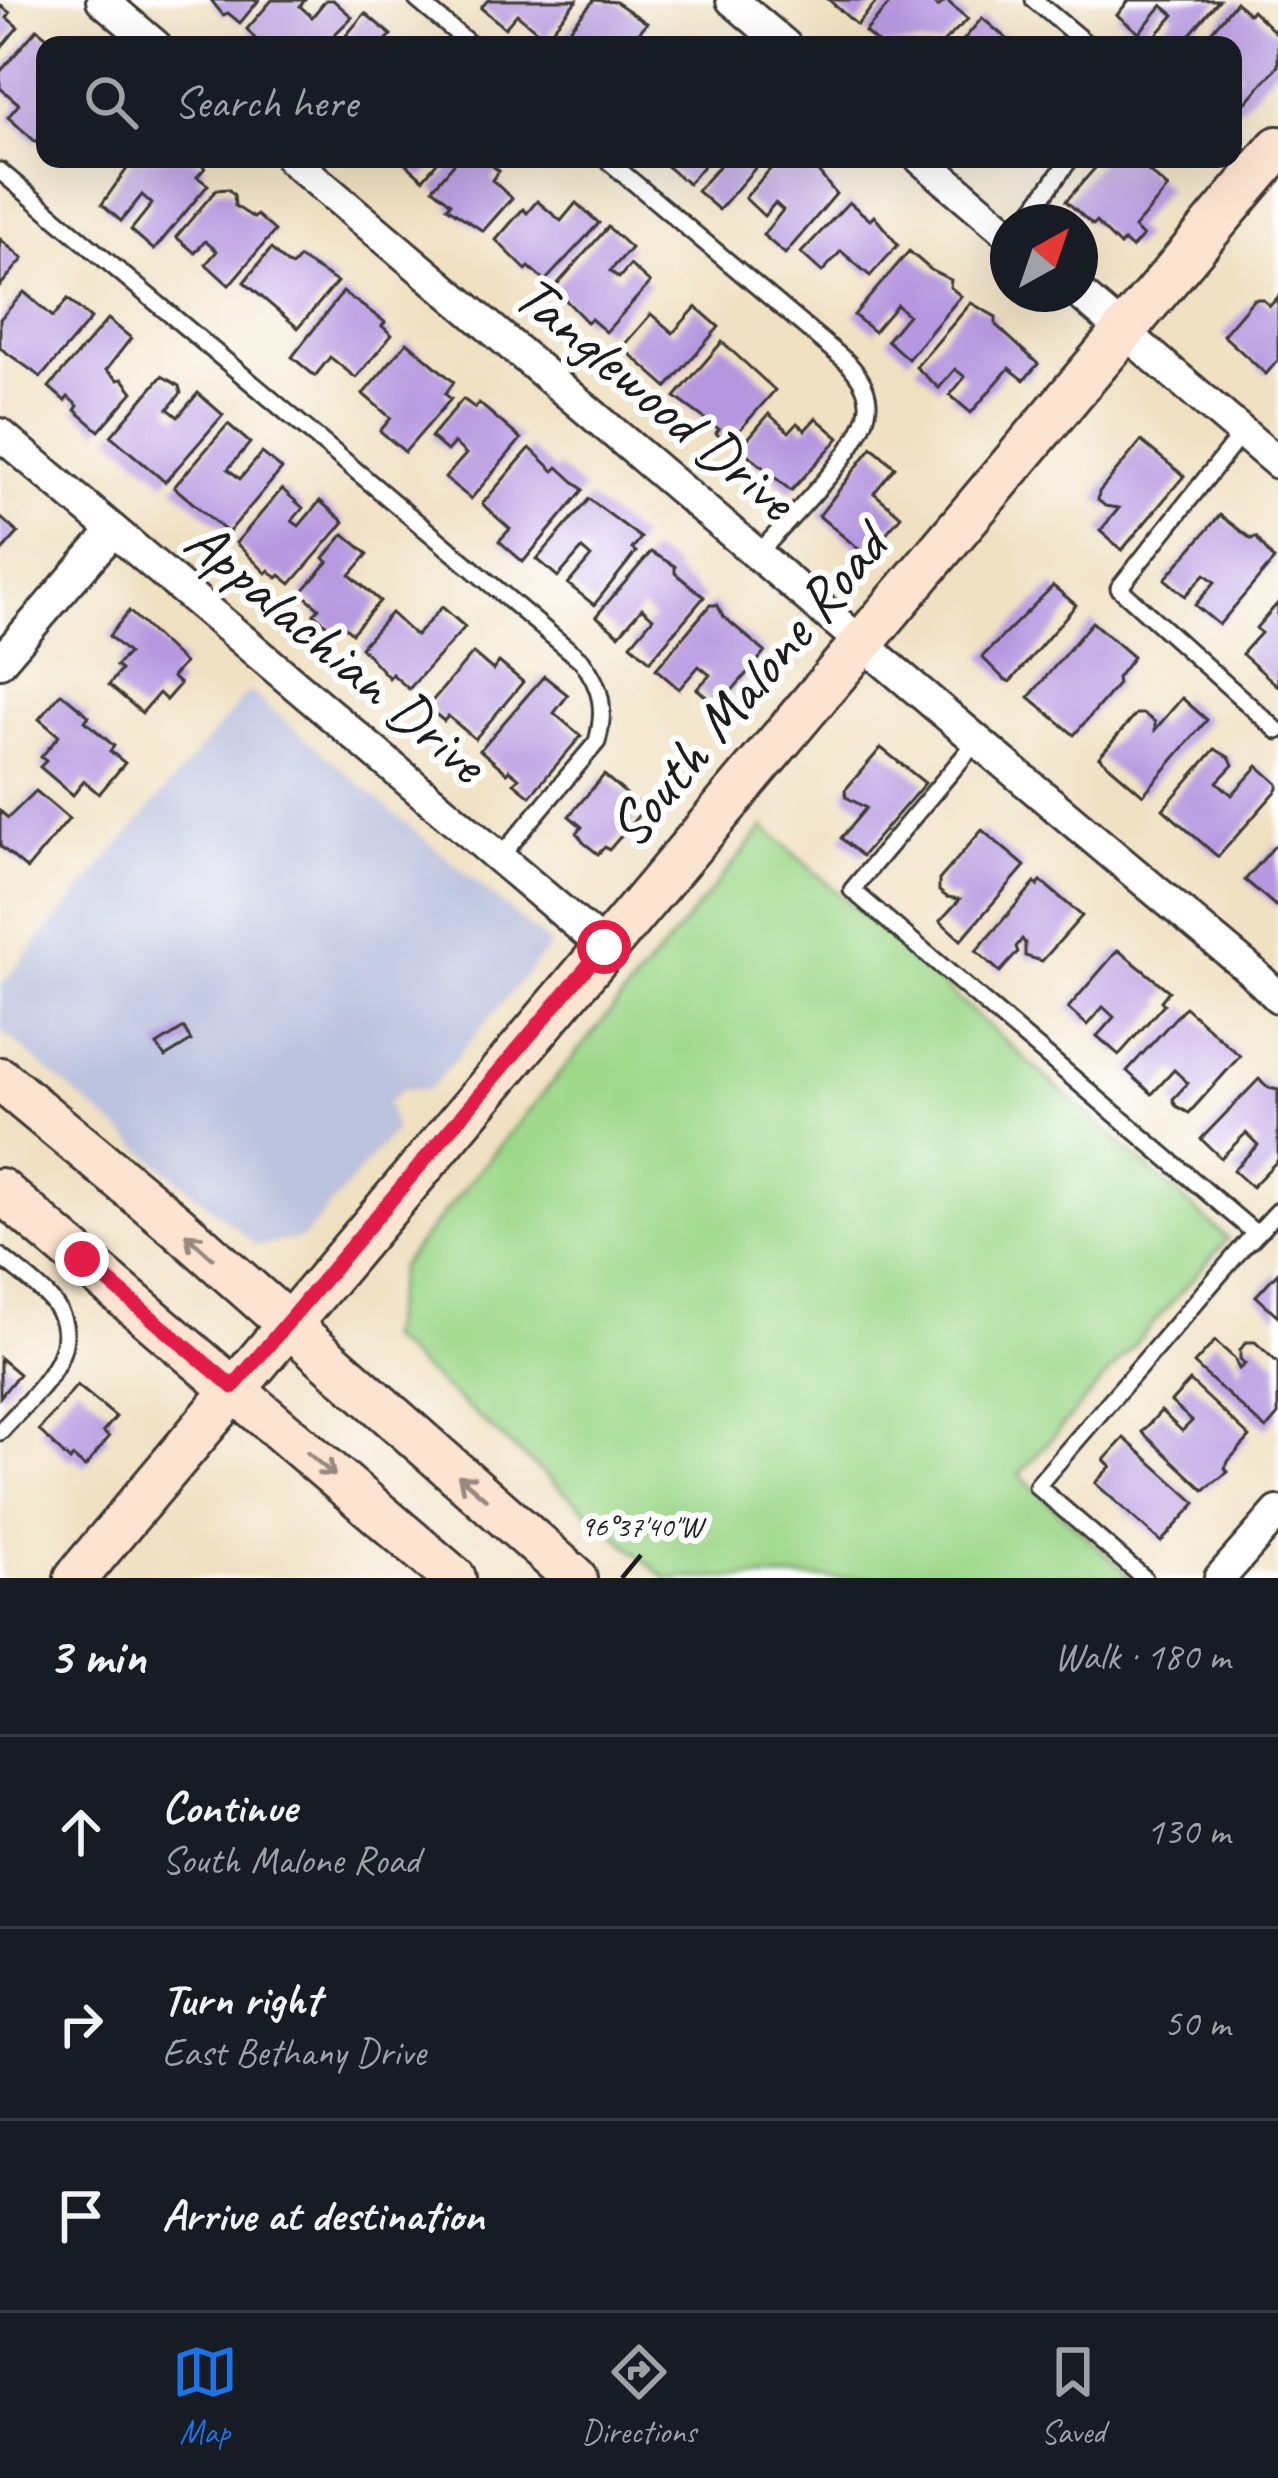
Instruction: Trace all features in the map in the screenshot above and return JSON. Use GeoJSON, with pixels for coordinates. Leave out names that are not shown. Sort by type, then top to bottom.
{"type":"FeatureCollection","features":[{"type":"Feature","properties":{"kind":"street"},"geometry":{"type":"LineString","coordinates":[[102,0],[144,36]]}},
{"type":"Feature","properties":{"kind":"street"},"geometry":{"type":"LineString","coordinates":[[732,0],[774,36]]}},
{"type":"Feature","properties":{"kind":"street","name":"South Malone Road"},"geometry":{"type":"LineString","coordinates":[[76,1578],[1278,148]]}},
{"type":"Feature","properties":{"kind":"street","name":"Tanglewood Drive"},"geometry":{"type":"LineString","coordinates":[[302,168],[1278,997]]}},
{"type":"Feature","properties":{"kind":"street"},"geometry":{"type":"LineString","coordinates":[[931,168],[990,217]]}},
{"type":"Feature","properties":{"kind":"street"},"geometry":{"type":"LineString","coordinates":[[1098,308],[1278,463]]}},
{"type":"Feature","properties":{"kind":"street","name":"Appalachian Drive"},"geometry":{"type":"LineString","coordinates":[[0,434],[604,947]]}},
{"type":"Feature","properties":{"kind":"street"},"geometry":{"type":"LineString","coordinates":[[0,662],[113,530]]}},
{"type":"Feature","properties":{"kind":"street"},"geometry":{"type":"LineString","coordinates":[[0,1079],[176,1225],[575,1578]]}},
{"type":"Feature","properties":{"kind":"street"},"geometry":{"type":"LineString","coordinates":[[0,1190],[454,1578]]}},
{"type":"Feature","properties":{"kind":"street"},"geometry":{"type":"LineString","coordinates":[[1220,1578],[1278,1512]]}},
{"type":"Feature","properties":{"kind":"lane"},"geometry":{"type":"LineString","coordinates":[[417,0],[460,36]]}},
{"type":"Feature","properties":{"kind":"lane"},"geometry":{"type":"LineString","coordinates":[[1034,0],[1077,36]]}},
{"type":"Feature","properties":{"kind":"lane"},"geometry":{"type":"LineString","coordinates":[[617,168],[861,377],[868,401],[859,437],[759,553]]}},
{"type":"Feature","properties":{"kind":"lane"},"geometry":{"type":"LineString","coordinates":[[1037,204],[1063,168]]}},
{"type":"Feature","properties":{"kind":"lane"},"geometry":{"type":"LineString","coordinates":[[0,171],[583,661],[602,699],[597,742],[499,858]]}},
{"type":"Feature","properties":{"kind":"lane"},"geometry":{"type":"LineString","coordinates":[[1243,433],[1119,587],[1278,731]]}},
{"type":"Feature","properties":{"kind":"lane"},"geometry":{"type":"LineString","coordinates":[[976,742],[852,890],[1255,1233],[1243,1249]]}},
{"type":"Feature","properties":{"kind":"lane"},"geometry":{"type":"LineString","coordinates":[[1144,1578],[1036,1486],[1278,1211]]}},
{"type":"Feature","properties":{"kind":"lane"},"geometry":{"type":"LineString","coordinates":[[0,1256],[52,1300],[66,1339],[62,1359],[0,1432]]}},
{"type":"Feature","properties":{"kind":"shaded area"},"geometry":{"type":"Polygon","coordinates":[[[249,691],[551,945],[430,1089],[401,1090],[388,1103],[395,1130],[303,1238],[257,1246],[0,1030],[0,987],[249,691]]]}},
{"type":"Feature","properties":{"kind":"green space"},"geometry":{"type":"Polygon","coordinates":[[[764,827],[1228,1239],[1019,1475],[1132,1578],[665,1578],[387,1339],[400,1266],[764,827]]]}},
{"type":"Feature","properties":{"kind":"building"},"geometry":{"type":"Polygon","coordinates":[[[211,0],[259,0],[240,23],[228,13],[223,15],[211,0]]]}},
{"type":"Feature","properties":{"kind":"building"},"geometry":{"type":"Polygon","coordinates":[[[272,0],[305,0],[300,6],[312,17],[326,0],[333,0],[352,17],[333,36],[253,36],[247,29],[272,0]]]}},
{"type":"Feature","properties":{"kind":"building"},"geometry":{"type":"Polygon","coordinates":[[[488,0],[577,0],[547,36],[517,14],[505,28],[481,8],[488,0]]]}},
{"type":"Feature","properties":{"kind":"building"},"geometry":{"type":"Polygon","coordinates":[[[594,0],[616,2],[647,23],[636,36],[564,36],[594,0]]]}},
{"type":"Feature","properties":{"kind":"building"},"geometry":{"type":"Polygon","coordinates":[[[829,0],[878,0],[857,25],[829,0]]]}},
{"type":"Feature","properties":{"kind":"building"},"geometry":{"type":"Polygon","coordinates":[[[893,0],[930,0],[938,7],[946,0],[968,19],[950,36],[870,36],[865,32],[893,0]]]}},
{"type":"Feature","properties":{"kind":"building"},"geometry":{"type":"Polygon","coordinates":[[[1129,0],[1219,0],[1189,36],[1156,36],[1174,15],[1162,5],[1139,33],[1117,15],[1129,0]]]}},
{"type":"Feature","properties":{"kind":"building"},"geometry":{"type":"Polygon","coordinates":[[[1236,2],[1278,35],[1278,66],[1242,107],[1242,36],[1208,36],[1236,2]]]}},
{"type":"Feature","properties":{"kind":"building"},"geometry":{"type":"Polygon","coordinates":[[[0,5],[18,27],[0,49],[0,5]]]}},
{"type":"Feature","properties":{"kind":"building"},"geometry":{"type":"Polygon","coordinates":[[[365,13],[391,35],[390,36],[346,36],[365,13]]]}},
{"type":"Feature","properties":{"kind":"building"},"geometry":{"type":"Polygon","coordinates":[[[982,18],[1003,36],[967,36],[982,18]]]}},
{"type":"Feature","properties":{"kind":"building"},"geometry":{"type":"Polygon","coordinates":[[[37,29],[46,36],[36,36],[36,142],[8,117],[19,104],[0,88],[0,72],[37,29]]]}},
{"type":"Feature","properties":{"kind":"building"},"geometry":{"type":"Polygon","coordinates":[[[128,168],[205,168],[197,177],[208,185],[154,250],[131,230],[152,204],[142,195],[121,221],[102,204],[128,168]]]}},
{"type":"Feature","properties":{"kind":"building"},"geometry":{"type":"Polygon","coordinates":[[[410,168],[432,168],[423,179],[410,168]]]}},
{"type":"Feature","properties":{"kind":"building"},"geometry":{"type":"Polygon","coordinates":[[[450,168],[495,168],[499,171],[492,180],[512,198],[483,231],[447,207],[451,203],[433,188],[450,168]]]}},
{"type":"Feature","properties":{"kind":"building"},"geometry":{"type":"Polygon","coordinates":[[[669,168],[701,168],[688,184],[669,168]]]}},
{"type":"Feature","properties":{"kind":"building"},"geometry":{"type":"Polygon","coordinates":[[[717,168],[755,168],[719,210],[697,191],[717,168]]]}},
{"type":"Feature","properties":{"kind":"building"},"geometry":{"type":"Polygon","coordinates":[[[771,168],[815,168],[836,194],[785,254],[763,235],[783,210],[775,203],[764,216],[745,198],[771,168]]]}},
{"type":"Feature","properties":{"kind":"building"},"geometry":{"type":"Polygon","coordinates":[[[1095,168],[1145,168],[1168,188],[1134,228],[1143,236],[1132,248],[1124,241],[1120,246],[1098,224],[1098,204],[1066,201],[1095,168]]]}},
{"type":"Feature","properties":{"kind":"building"},"geometry":{"type":"Polygon","coordinates":[[[228,189],[235,206],[254,218],[257,215],[275,231],[229,285],[206,264],[217,251],[205,241],[195,253],[176,237],[216,190],[228,189]]]}},
{"type":"Feature","properties":{"kind":"building"},"geometry":{"type":"Polygon","coordinates":[[[537,201],[561,221],[576,203],[599,223],[545,281],[529,267],[526,270],[496,240],[523,209],[527,213],[537,201]]]}},
{"type":"Feature","properties":{"kind":"building"},"geometry":{"type":"Polygon","coordinates":[[[849,202],[870,220],[874,216],[898,245],[870,276],[841,251],[822,272],[801,253],[849,202]]]}},
{"type":"Feature","properties":{"kind":"building"},"geometry":{"type":"Polygon","coordinates":[[[608,227],[631,248],[610,271],[619,278],[630,265],[650,283],[606,332],[591,319],[587,322],[554,288],[608,227]]]}},
{"type":"Feature","properties":{"kind":"building"},"geometry":{"type":"Polygon","coordinates":[[[0,239],[23,259],[0,286],[0,239]]]}},
{"type":"Feature","properties":{"kind":"building"},"geometry":{"type":"Polygon","coordinates":[[[271,249],[287,264],[292,266],[299,258],[337,282],[298,328],[244,282],[271,249]]]}},
{"type":"Feature","properties":{"kind":"building"},"geometry":{"type":"Polygon","coordinates":[[[909,251],[951,280],[950,287],[961,296],[908,359],[887,340],[908,315],[897,305],[874,332],[854,315],[909,251]]]}},
{"type":"Feature","properties":{"kind":"building"},"geometry":{"type":"Polygon","coordinates":[[[24,292],[53,317],[68,299],[91,319],[41,377],[0,348],[0,319],[24,292]]]}},
{"type":"Feature","properties":{"kind":"building"},"geometry":{"type":"Polygon","coordinates":[[[343,292],[385,322],[382,326],[392,335],[356,378],[330,357],[315,376],[292,357],[343,292]]]}},
{"type":"Feature","properties":{"kind":"building"},"geometry":{"type":"Polygon","coordinates":[[[1278,297],[1278,360],[1266,374],[1223,335],[1254,299],[1270,306],[1278,297]]]}},
{"type":"Feature","properties":{"kind":"building"},"geometry":{"type":"Polygon","coordinates":[[[971,303],[996,317],[996,325],[1038,364],[1024,380],[1009,368],[971,413],[950,395],[965,377],[955,369],[939,388],[916,367],[971,303]]]}},
{"type":"Feature","properties":{"kind":"building"},"geometry":{"type":"Polygon","coordinates":[[[696,307],[719,327],[667,387],[622,347],[651,314],[673,333],[696,307]]]}},
{"type":"Feature","properties":{"kind":"building"},"geometry":{"type":"Polygon","coordinates":[[[108,319],[131,338],[106,370],[123,379],[133,392],[99,431],[68,397],[65,401],[49,387],[108,319]]]}},
{"type":"Feature","properties":{"kind":"building"},"geometry":{"type":"Polygon","coordinates":[[[407,342],[454,382],[445,394],[451,399],[405,452],[380,431],[391,418],[363,394],[407,342]]]}},
{"type":"Feature","properties":{"kind":"building"},"geometry":{"type":"Polygon","coordinates":[[[722,342],[775,390],[731,440],[724,441],[716,433],[719,429],[675,397],[722,342]]]}},
{"type":"Feature","properties":{"kind":"building"},"geometry":{"type":"Polygon","coordinates":[[[162,376],[179,386],[181,393],[168,409],[178,417],[198,393],[223,415],[165,482],[111,436],[162,376]]]}},
{"type":"Feature","properties":{"kind":"building"},"geometry":{"type":"Polygon","coordinates":[[[463,399],[475,408],[479,403],[521,439],[471,499],[445,478],[466,454],[454,443],[447,451],[431,437],[463,399]]]}},
{"type":"Feature","properties":{"kind":"building"},"geometry":{"type":"Polygon","coordinates":[[[769,414],[789,432],[797,423],[805,430],[816,418],[839,438],[791,491],[740,448],[769,414]]]}},
{"type":"Feature","properties":{"kind":"building"},"geometry":{"type":"Polygon","coordinates":[[[228,424],[250,443],[228,469],[240,479],[262,453],[282,469],[228,533],[174,487],[228,424]]]}},
{"type":"Feature","properties":{"kind":"building"},"geometry":{"type":"Polygon","coordinates":[[[1141,441],[1184,476],[1122,550],[1100,531],[1119,508],[1105,506],[1098,500],[1099,492],[1141,441]]]}},
{"type":"Feature","properties":{"kind":"building"},"geometry":{"type":"Polygon","coordinates":[[[872,447],[895,467],[874,493],[901,516],[867,556],[819,516],[872,447]]]}},
{"type":"Feature","properties":{"kind":"building"},"geometry":{"type":"Polygon","coordinates":[[[530,448],[583,490],[523,562],[499,541],[510,529],[482,504],[530,448]]]}},
{"type":"Feature","properties":{"kind":"building"},"geometry":{"type":"Polygon","coordinates":[[[282,489],[303,508],[292,521],[299,526],[320,501],[344,522],[291,584],[269,570],[266,573],[236,543],[282,489]]]}},
{"type":"Feature","properties":{"kind":"building"},"geometry":{"type":"Polygon","coordinates":[[[589,499],[641,538],[632,549],[636,552],[594,605],[568,584],[591,557],[582,549],[558,577],[537,559],[589,499]]]}},
{"type":"Feature","properties":{"kind":"building"},"geometry":{"type":"Polygon","coordinates":[[[1220,515],[1251,539],[1256,537],[1274,560],[1219,625],[1195,605],[1215,582],[1205,574],[1185,596],[1165,579],[1220,515]]]}},
{"type":"Feature","properties":{"kind":"building"},"geometry":{"type":"Polygon","coordinates":[[[0,517],[18,533],[0,553],[0,517]]]}},
{"type":"Feature","properties":{"kind":"building"},"geometry":{"type":"Polygon","coordinates":[[[344,534],[368,554],[350,575],[380,601],[352,633],[342,624],[335,632],[314,614],[319,608],[301,593],[344,534]]]}},
{"type":"Feature","properties":{"kind":"building"},"geometry":{"type":"Polygon","coordinates":[[[651,552],[675,566],[675,573],[704,597],[650,661],[631,644],[653,618],[642,608],[619,635],[596,616],[651,552]]]}},
{"type":"Feature","properties":{"kind":"building"},"geometry":{"type":"Polygon","coordinates":[[[1053,586],[1076,605],[1010,682],[982,657],[1053,586]]]}},
{"type":"Feature","properties":{"kind":"building"},"geometry":{"type":"Polygon","coordinates":[[[1278,603],[1278,686],[1242,654],[1278,603]]]}},
{"type":"Feature","properties":{"kind":"building"},"geometry":{"type":"Polygon","coordinates":[[[710,605],[717,605],[724,617],[765,652],[718,707],[697,689],[710,675],[699,666],[679,689],[656,669],[710,605]]]}},
{"type":"Feature","properties":{"kind":"building"},"geometry":{"type":"Polygon","coordinates":[[[442,607],[465,627],[409,689],[392,674],[389,678],[361,647],[391,613],[416,636],[442,607]]]}},
{"type":"Feature","properties":{"kind":"building"},"geometry":{"type":"Polygon","coordinates":[[[129,611],[184,663],[172,677],[180,684],[166,700],[159,693],[142,713],[109,685],[121,670],[116,666],[128,653],[109,636],[129,611]]]}},
{"type":"Feature","properties":{"kind":"building"},"geometry":{"type":"Polygon","coordinates":[[[1092,622],[1133,657],[1117,678],[1118,684],[1074,735],[1029,697],[1092,622]]]}},
{"type":"Feature","properties":{"kind":"building"},"geometry":{"type":"Polygon","coordinates":[[[473,653],[493,670],[499,662],[523,682],[475,739],[448,716],[444,721],[427,707],[473,653]]]}},
{"type":"Feature","properties":{"kind":"building"},"geometry":{"type":"Polygon","coordinates":[[[544,676],[568,695],[554,713],[581,736],[530,796],[514,783],[519,778],[480,750],[544,676]]]}},
{"type":"Feature","properties":{"kind":"building"},"geometry":{"type":"Polygon","coordinates":[[[61,693],[89,716],[85,721],[114,746],[110,751],[125,763],[99,794],[84,781],[73,795],[40,767],[46,761],[41,757],[59,736],[39,719],[61,693]]]}},
{"type":"Feature","properties":{"kind":"building"},"geometry":{"type":"Polygon","coordinates":[[[1182,698],[1207,720],[1143,795],[1099,757],[1136,714],[1155,722],[1155,730],[1182,698]]]}},
{"type":"Feature","properties":{"kind":"building"},"geometry":{"type":"Polygon","coordinates":[[[881,748],[925,783],[862,856],[841,838],[866,808],[846,797],[845,790],[881,748]]]}},
{"type":"Feature","properties":{"kind":"building"},"geometry":{"type":"Polygon","coordinates":[[[1215,749],[1233,765],[1217,782],[1232,795],[1258,766],[1278,784],[1218,857],[1163,809],[1215,749]]]}},
{"type":"Feature","properties":{"kind":"building"},"geometry":{"type":"Polygon","coordinates":[[[604,775],[644,809],[609,850],[605,847],[598,854],[584,843],[577,833],[582,827],[569,816],[604,775]]]}},
{"type":"Feature","properties":{"kind":"building"},"geometry":{"type":"Polygon","coordinates":[[[36,791],[69,819],[27,869],[0,846],[0,811],[8,818],[36,791]]]}},
{"type":"Feature","properties":{"kind":"building"},"geometry":{"type":"Polygon","coordinates":[[[982,830],[1025,866],[961,940],[940,921],[960,899],[939,891],[939,880],[982,830]]]}},
{"type":"Feature","properties":{"kind":"building"},"geometry":{"type":"Polygon","coordinates":[[[1278,842],[1278,908],[1245,880],[1278,842]]]}},
{"type":"Feature","properties":{"kind":"building"},"geometry":{"type":"Polygon","coordinates":[[[1041,881],[1082,916],[1042,961],[1025,956],[1022,939],[1018,952],[1000,972],[976,951],[1041,881]]]}},
{"type":"Feature","properties":{"kind":"building"},"geometry":{"type":"Polygon","coordinates":[[[1118,950],[1169,991],[1161,1001],[1164,1004],[1119,1055],[1097,1036],[1114,1017],[1103,1007],[1087,1025],[1068,1008],[1118,950]]]}},
{"type":"Feature","properties":{"kind":"building"},"geometry":{"type":"Polygon","coordinates":[[[1185,1007],[1240,1056],[1189,1113],[1173,1099],[1188,1083],[1174,1070],[1152,1094],[1127,1071],[1185,1007]]]}},
{"type":"Feature","properties":{"kind":"building"},"geometry":{"type":"Polygon","coordinates":[[[184,1028],[191,1041],[165,1057],[157,1045],[184,1028]]]}},
{"type":"Feature","properties":{"kind":"building"},"geometry":{"type":"Polygon","coordinates":[[[1259,1079],[1278,1090],[1278,1160],[1252,1187],[1233,1170],[1258,1145],[1246,1133],[1221,1158],[1201,1139],[1259,1079]]]}},
{"type":"Feature","properties":{"kind":"building"},"geometry":{"type":"Polygon","coordinates":[[[1278,1272],[1278,1316],[1256,1296],[1278,1272]]]}},
{"type":"Feature","properties":{"kind":"building"},"geometry":{"type":"Polygon","coordinates":[[[1215,1341],[1239,1369],[1245,1364],[1240,1350],[1246,1342],[1255,1342],[1278,1363],[1278,1415],[1266,1429],[1194,1364],[1215,1341]]]}},
{"type":"Feature","properties":{"kind":"building"},"geometry":{"type":"Polygon","coordinates":[[[0,1358],[19,1374],[0,1397],[0,1358]]]}},
{"type":"Feature","properties":{"kind":"building"},"geometry":{"type":"Polygon","coordinates":[[[1190,1381],[1250,1437],[1229,1460],[1228,1472],[1204,1490],[1142,1432],[1161,1411],[1182,1431],[1192,1421],[1171,1402],[1190,1381]]]}},
{"type":"Feature","properties":{"kind":"building"},"geometry":{"type":"Polygon","coordinates":[[[77,1385],[116,1417],[103,1432],[109,1437],[85,1467],[73,1457],[70,1461],[39,1430],[77,1385]]]}},
{"type":"Feature","properties":{"kind":"building"},"geometry":{"type":"Polygon","coordinates":[[[1124,1438],[1196,1503],[1161,1542],[1095,1483],[1111,1466],[1104,1460],[1124,1438]]]}},
{"type":"Feature","properties":{"kind":"route"},"geometry":{"type":"LineString","coordinates":[[82,1259],[233,1387],[604,947]]}}]}
